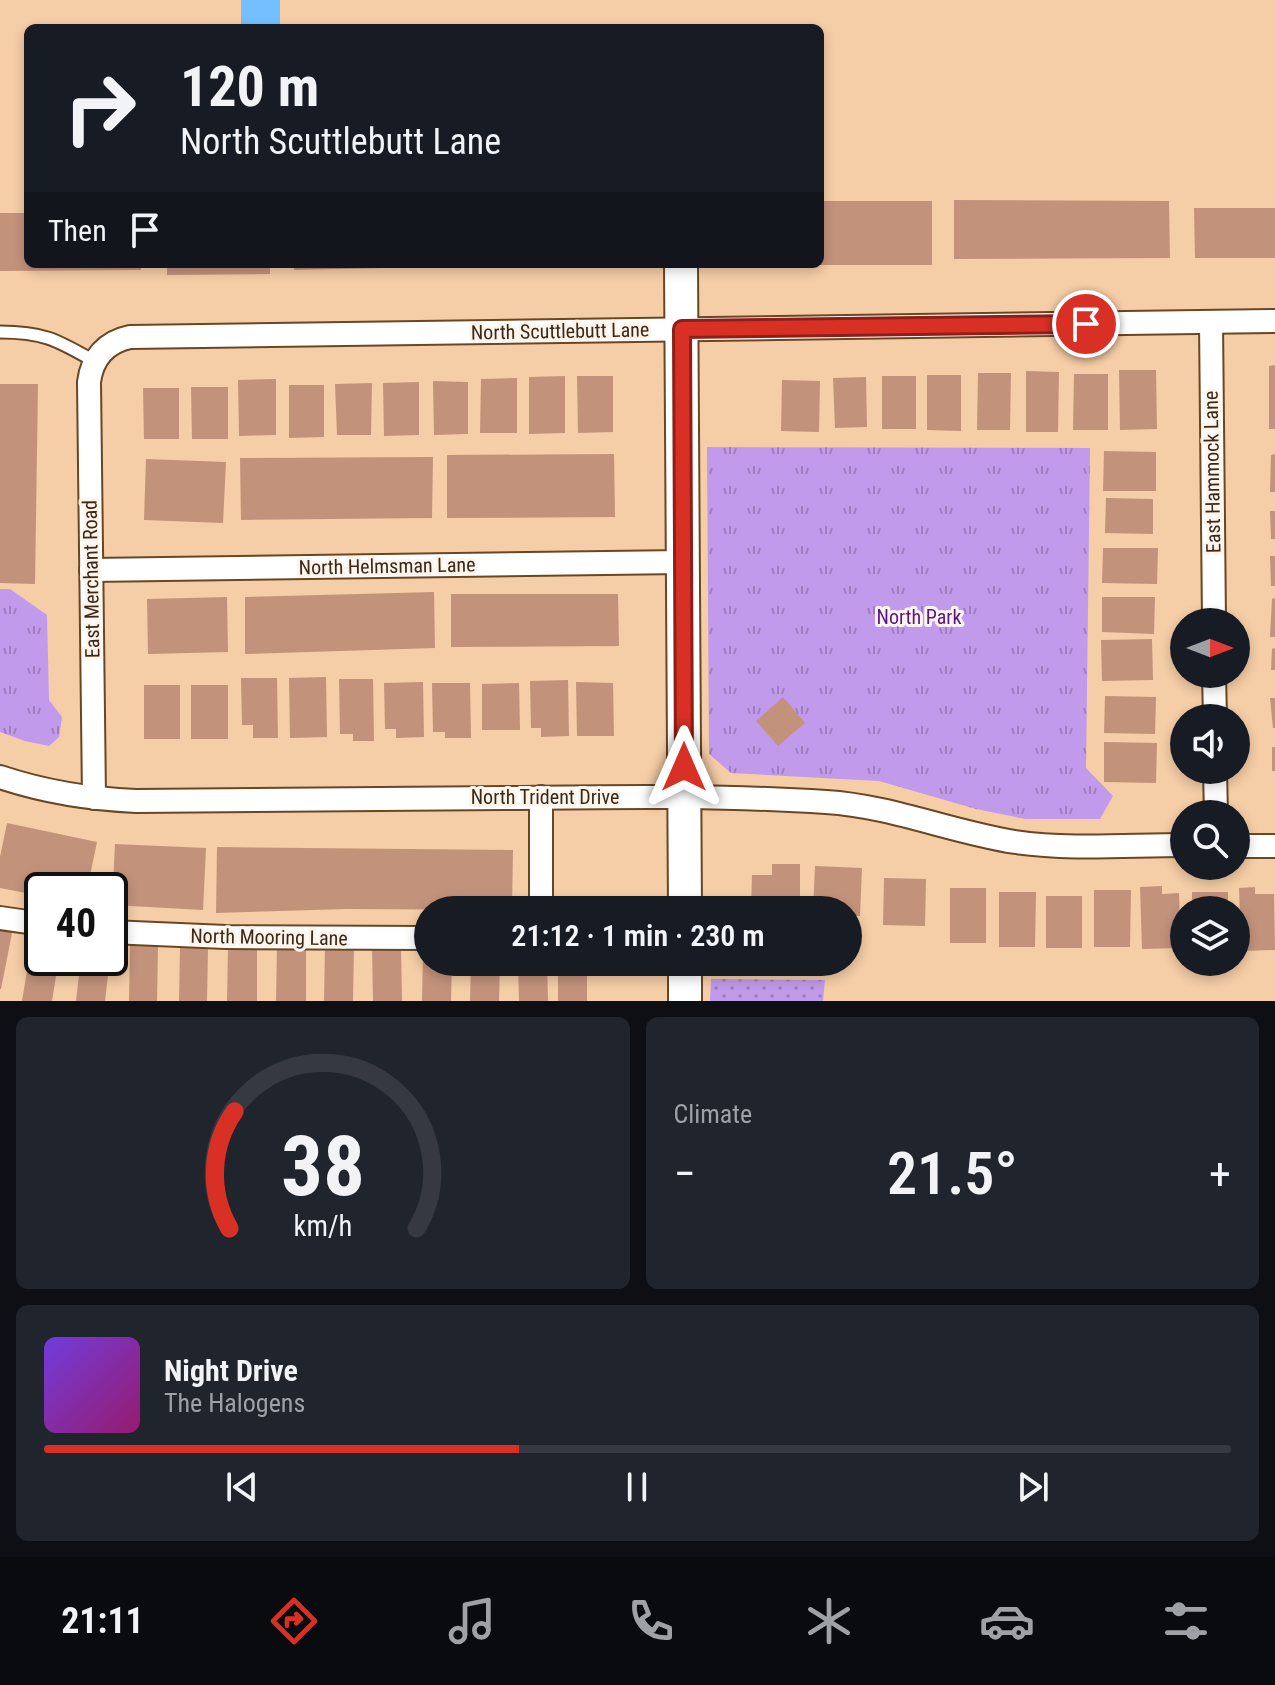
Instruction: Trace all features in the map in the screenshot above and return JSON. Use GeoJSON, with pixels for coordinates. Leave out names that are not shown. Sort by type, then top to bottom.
{"type":"FeatureCollection","features":[{"type":"Feature","properties":{"kind":"street"},"geometry":{"type":"LineString","coordinates":[[681,268],[685,896]]}},
{"type":"Feature","properties":{"kind":"street","name":"North Scuttlebutt Lane"},"geometry":{"type":"LineString","coordinates":[[94,361],[109,345],[130,337],[1275,321]]}},
{"type":"Feature","properties":{"kind":"street","name":"East Hammock Lane"},"geometry":{"type":"LineString","coordinates":[[1211,322],[1214,608]]}},
{"type":"Feature","properties":{"kind":"street","name":"East Merchant Road"},"geometry":{"type":"LineString","coordinates":[[94,361],[89,382],[94,798]]}},
{"type":"Feature","properties":{"kind":"street","name":"North Helmsman Lane"},"geometry":{"type":"LineString","coordinates":[[91,570],[683,562]]}},
{"type":"Feature","properties":{"kind":"street","name":"North Trident Drive"},"geometry":{"type":"LineString","coordinates":[[0,777],[50,792],[136,801],[684,796],[851,804],[1028,843],[1170,845]]}},
{"type":"Feature","properties":{"kind":"street"},"geometry":{"type":"LineString","coordinates":[[541,797],[541,896]]}},
{"type":"Feature","properties":{"kind":"street"},"geometry":{"type":"LineString","coordinates":[[1250,846],[1275,846]]}},
{"type":"Feature","properties":{"kind":"street"},"geometry":{"type":"LineString","coordinates":[[0,918],[24,921]]}},
{"type":"Feature","properties":{"kind":"street","name":"North Mooring Lane"},"geometry":{"type":"LineString","coordinates":[[128,933],[226,937],[414,938]]}},
{"type":"Feature","properties":{"kind":"street"},"geometry":{"type":"LineString","coordinates":[[685,976],[685,1001]]}},
{"type":"Feature","properties":{"kind":"lane"},"geometry":{"type":"LineString","coordinates":[[0,332],[41,335],[94,361]]}},
{"type":"Feature","properties":{"kind":"green space","name":"North Park"},"geometry":{"type":"Polygon","coordinates":[[[707,447],[1090,448],[1086,768],[1113,796],[1100,819],[1025,819],[976,809],[879,781],[731,773],[709,754],[707,447]]]}},
{"type":"Feature","properties":{"kind":"green space"},"geometry":{"type":"Polygon","coordinates":[[[0,589],[10,589],[47,615],[49,700],[62,717],[59,737],[49,746],[0,732],[0,589]]]}},
{"type":"Feature","properties":{"kind":"green space"},"geometry":{"type":"Polygon","coordinates":[[[711,979],[825,980],[823,1001],[710,1001],[711,979]]]}},
{"type":"Feature","properties":{"kind":"water"},"geometry":{"type":"Polygon","coordinates":[[[241,0],[280,0],[280,24],[241,24],[241,0]]]}},
{"type":"Feature","properties":{"kind":"building"},"geometry":{"type":"Polygon","coordinates":[[[954,200],[1169,201],[1170,258],[954,259],[954,200]]]}},
{"type":"Feature","properties":{"kind":"building"},"geometry":{"type":"Polygon","coordinates":[[[824,201],[932,201],[932,265],[824,265],[824,201]]]}},
{"type":"Feature","properties":{"kind":"building"},"geometry":{"type":"Polygon","coordinates":[[[1194,208],[1275,208],[1275,258],[1195,258],[1194,208]]]}},
{"type":"Feature","properties":{"kind":"building"},"geometry":{"type":"Polygon","coordinates":[[[0,213],[24,213],[24,268],[141,268],[141,270],[0,271],[0,213]]]}},
{"type":"Feature","properties":{"kind":"building"},"geometry":{"type":"Polygon","coordinates":[[[167,268],[270,268],[270,274],[167,275],[167,268]]]}},
{"type":"Feature","properties":{"kind":"building"},"geometry":{"type":"Polygon","coordinates":[[[294,268],[383,268],[294,270],[294,268]]]}},
{"type":"Feature","properties":{"kind":"building"},"geometry":{"type":"Polygon","coordinates":[[[1275,365],[1275,429],[1269,429],[1269,366],[1275,365]]]}},
{"type":"Feature","properties":{"kind":"building"},"geometry":{"type":"Polygon","coordinates":[[[1119,370],[1156,370],[1157,429],[1120,430],[1119,370]]]}},
{"type":"Feature","properties":{"kind":"building"},"geometry":{"type":"Polygon","coordinates":[[[1026,371],[1059,372],[1058,432],[1026,432],[1026,371]]]}},
{"type":"Feature","properties":{"kind":"building"},"geometry":{"type":"Polygon","coordinates":[[[978,373],[1011,373],[1010,430],[977,430],[978,373]]]}},
{"type":"Feature","properties":{"kind":"building"},"geometry":{"type":"Polygon","coordinates":[[[1074,374],[1108,374],[1108,430],[1073,430],[1074,374]]]}},
{"type":"Feature","properties":{"kind":"building"},"geometry":{"type":"Polygon","coordinates":[[[927,375],[961,375],[961,431],[927,430],[927,375]]]}},
{"type":"Feature","properties":{"kind":"building"},"geometry":{"type":"Polygon","coordinates":[[[565,376],[565,433],[529,434],[529,377],[565,376]]]}},
{"type":"Feature","properties":{"kind":"building"},"geometry":{"type":"Polygon","coordinates":[[[577,376],[613,376],[613,432],[578,433],[577,376]]]}},
{"type":"Feature","properties":{"kind":"building"},"geometry":{"type":"Polygon","coordinates":[[[882,376],[916,376],[916,429],[882,429],[882,376]]]}},
{"type":"Feature","properties":{"kind":"building"},"geometry":{"type":"Polygon","coordinates":[[[866,377],[867,427],[835,428],[833,378],[866,377]]]}},
{"type":"Feature","properties":{"kind":"building"},"geometry":{"type":"Polygon","coordinates":[[[517,378],[517,433],[480,433],[481,379],[517,378]]]}},
{"type":"Feature","properties":{"kind":"building"},"geometry":{"type":"Polygon","coordinates":[[[276,379],[276,435],[239,436],[238,380],[276,379]]]}},
{"type":"Feature","properties":{"kind":"building"},"geometry":{"type":"Polygon","coordinates":[[[782,380],[820,381],[819,432],[781,431],[782,380]]]}},
{"type":"Feature","properties":{"kind":"building"},"geometry":{"type":"Polygon","coordinates":[[[433,381],[468,382],[468,434],[434,435],[433,381]]]}},
{"type":"Feature","properties":{"kind":"building"},"geometry":{"type":"Polygon","coordinates":[[[419,382],[419,435],[384,436],[383,383],[419,382]]]}},
{"type":"Feature","properties":{"kind":"building"},"geometry":{"type":"Polygon","coordinates":[[[372,383],[371,435],[337,435],[335,384],[372,383]]]}},
{"type":"Feature","properties":{"kind":"building"},"geometry":{"type":"Polygon","coordinates":[[[0,384],[38,384],[35,584],[0,583],[0,384]]]}},
{"type":"Feature","properties":{"kind":"building"},"geometry":{"type":"Polygon","coordinates":[[[289,385],[324,385],[324,437],[289,438],[289,385]]]}},
{"type":"Feature","properties":{"kind":"building"},"geometry":{"type":"Polygon","coordinates":[[[191,387],[228,387],[228,439],[192,439],[191,387]]]}},
{"type":"Feature","properties":{"kind":"building"},"geometry":{"type":"Polygon","coordinates":[[[143,388],[179,388],[179,439],[144,439],[143,388]]]}},
{"type":"Feature","properties":{"kind":"building"},"geometry":{"type":"Polygon","coordinates":[[[1104,451],[1156,452],[1156,491],[1103,491],[1104,451]]]}},
{"type":"Feature","properties":{"kind":"building"},"geometry":{"type":"Polygon","coordinates":[[[614,454],[615,517],[447,518],[447,455],[614,454]]]}},
{"type":"Feature","properties":{"kind":"building"},"geometry":{"type":"Polygon","coordinates":[[[1275,454],[1275,492],[1270,492],[1271,455],[1275,454]]]}},
{"type":"Feature","properties":{"kind":"building"},"geometry":{"type":"Polygon","coordinates":[[[433,457],[432,518],[241,520],[240,458],[433,457]]]}},
{"type":"Feature","properties":{"kind":"building"},"geometry":{"type":"Polygon","coordinates":[[[146,459],[226,462],[223,523],[144,520],[146,459]]]}},
{"type":"Feature","properties":{"kind":"building"},"geometry":{"type":"Polygon","coordinates":[[[1106,498],[1153,499],[1153,534],[1105,533],[1106,498]]]}},
{"type":"Feature","properties":{"kind":"building"},"geometry":{"type":"Polygon","coordinates":[[[1270,511],[1275,511],[1275,539],[1271,539],[1270,511]]]}},
{"type":"Feature","properties":{"kind":"building"},"geometry":{"type":"Polygon","coordinates":[[[1103,548],[1158,548],[1157,584],[1102,583],[1103,548]]]}},
{"type":"Feature","properties":{"kind":"building"},"geometry":{"type":"Polygon","coordinates":[[[1270,556],[1275,556],[1275,586],[1271,586],[1270,556]]]}},
{"type":"Feature","properties":{"kind":"building"},"geometry":{"type":"Polygon","coordinates":[[[434,592],[435,648],[245,654],[245,597],[434,592]]]}},
{"type":"Feature","properties":{"kind":"building"},"geometry":{"type":"Polygon","coordinates":[[[451,594],[618,594],[619,646],[451,647],[451,594]]]}},
{"type":"Feature","properties":{"kind":"building"},"geometry":{"type":"Polygon","coordinates":[[[227,597],[228,652],[148,654],[147,599],[227,597]]]}},
{"type":"Feature","properties":{"kind":"building"},"geometry":{"type":"Polygon","coordinates":[[[1102,597],[1155,597],[1154,634],[1102,632],[1102,597]]]}},
{"type":"Feature","properties":{"kind":"building"},"geometry":{"type":"Polygon","coordinates":[[[1275,598],[1275,637],[1270,637],[1272,599],[1275,598]]]}},
{"type":"Feature","properties":{"kind":"building"},"geometry":{"type":"Polygon","coordinates":[[[1152,639],[1153,680],[1102,681],[1101,640],[1152,639]]]}},
{"type":"Feature","properties":{"kind":"building"},"geometry":{"type":"Polygon","coordinates":[[[1275,648],[1275,670],[1271,670],[1272,649],[1275,648]]]}},
{"type":"Feature","properties":{"kind":"building"},"geometry":{"type":"Polygon","coordinates":[[[326,677],[327,737],[290,738],[289,678],[326,677]]]}},
{"type":"Feature","properties":{"kind":"building"},"geometry":{"type":"Polygon","coordinates":[[[241,678],[277,678],[278,738],[253,738],[253,725],[242,725],[241,678]]]}},
{"type":"Feature","properties":{"kind":"building"},"geometry":{"type":"Polygon","coordinates":[[[339,679],[373,679],[374,741],[353,741],[353,734],[340,734],[339,679]]]}},
{"type":"Feature","properties":{"kind":"building"},"geometry":{"type":"Polygon","coordinates":[[[568,680],[569,736],[541,737],[541,728],[531,728],[530,681],[568,680]]]}},
{"type":"Feature","properties":{"kind":"building"},"geometry":{"type":"Polygon","coordinates":[[[423,682],[424,737],[396,738],[396,729],[385,729],[384,683],[423,682]]]}},
{"type":"Feature","properties":{"kind":"building"},"geometry":{"type":"Polygon","coordinates":[[[576,682],[613,683],[614,736],[577,736],[576,682]]]}},
{"type":"Feature","properties":{"kind":"building"},"geometry":{"type":"Polygon","coordinates":[[[432,683],[470,683],[471,738],[445,738],[445,732],[433,732],[432,683]]]}},
{"type":"Feature","properties":{"kind":"building"},"geometry":{"type":"Polygon","coordinates":[[[519,683],[520,730],[482,730],[482,684],[519,683]]]}},
{"type":"Feature","properties":{"kind":"building"},"geometry":{"type":"Polygon","coordinates":[[[144,685],[180,685],[180,739],[144,739],[144,685]]]}},
{"type":"Feature","properties":{"kind":"building"},"geometry":{"type":"Polygon","coordinates":[[[191,685],[228,685],[228,739],[191,739],[191,685]]]}},
{"type":"Feature","properties":{"kind":"building"},"geometry":{"type":"Polygon","coordinates":[[[1105,696],[1156,697],[1155,734],[1104,733],[1105,696]]]}},
{"type":"Feature","properties":{"kind":"building"},"geometry":{"type":"Polygon","coordinates":[[[783,697],[805,723],[778,746],[756,721],[783,697]]]}},
{"type":"Feature","properties":{"kind":"building"},"geometry":{"type":"Polygon","coordinates":[[[1270,698],[1275,698],[1275,728],[1273,728],[1270,698]]]}},
{"type":"Feature","properties":{"kind":"building"},"geometry":{"type":"Polygon","coordinates":[[[1104,742],[1157,743],[1156,783],[1104,782],[1104,742]]]}},
{"type":"Feature","properties":{"kind":"building"},"geometry":{"type":"Polygon","coordinates":[[[1272,747],[1275,747],[1275,771],[1272,771],[1272,747]]]}},
{"type":"Feature","properties":{"kind":"building"},"geometry":{"type":"Polygon","coordinates":[[[7,823],[97,842],[91,872],[24,872],[24,893],[0,888],[0,857],[7,823]]]}},
{"type":"Feature","properties":{"kind":"building"},"geometry":{"type":"Polygon","coordinates":[[[115,844],[206,848],[203,910],[128,906],[128,872],[114,872],[115,844]]]}},
{"type":"Feature","properties":{"kind":"building"},"geometry":{"type":"Polygon","coordinates":[[[217,847],[513,850],[512,896],[414,896],[414,909],[216,913],[217,847]]]}},
{"type":"Feature","properties":{"kind":"building"},"geometry":{"type":"Polygon","coordinates":[[[772,864],[800,864],[800,896],[751,896],[752,875],[772,875],[772,864]]]}},
{"type":"Feature","properties":{"kind":"building"},"geometry":{"type":"Polygon","coordinates":[[[815,866],[862,868],[861,896],[814,896],[815,866]]]}},
{"type":"Feature","properties":{"kind":"building"},"geometry":{"type":"Polygon","coordinates":[[[884,878],[926,879],[925,926],[883,925],[884,878]]]}},
{"type":"Feature","properties":{"kind":"building"},"geometry":{"type":"Polygon","coordinates":[[[1162,886],[1162,894],[1179,893],[1179,896],[1170,896],[1170,948],[1142,949],[1140,887],[1162,886]]]}},
{"type":"Feature","properties":{"kind":"building"},"geometry":{"type":"Polygon","coordinates":[[[1255,887],[1255,894],[1274,894],[1275,950],[1250,951],[1250,896],[1239,896],[1239,888],[1255,887]]]}},
{"type":"Feature","properties":{"kind":"building"},"geometry":{"type":"Polygon","coordinates":[[[950,888],[986,888],[986,943],[950,943],[950,888]]]}},
{"type":"Feature","properties":{"kind":"building"},"geometry":{"type":"Polygon","coordinates":[[[1094,890],[1131,890],[1130,947],[1094,947],[1094,890]]]}},
{"type":"Feature","properties":{"kind":"building"},"geometry":{"type":"Polygon","coordinates":[[[999,892],[1036,892],[1035,947],[999,947],[999,892]]]}},
{"type":"Feature","properties":{"kind":"building"},"geometry":{"type":"Polygon","coordinates":[[[1192,892],[1228,892],[1228,896],[1192,896],[1192,892]]]}},
{"type":"Feature","properties":{"kind":"building"},"geometry":{"type":"Polygon","coordinates":[[[1046,896],[1082,896],[1082,948],[1046,948],[1046,896]]]}},
{"type":"Feature","properties":{"kind":"building"},"geometry":{"type":"Polygon","coordinates":[[[0,926],[13,928],[1,989],[0,989],[0,926]]]}},
{"type":"Feature","properties":{"kind":"building"},"geometry":{"type":"Polygon","coordinates":[[[130,945],[158,946],[157,1001],[129,1001],[130,945]]]}},
{"type":"Feature","properties":{"kind":"building"},"geometry":{"type":"Polygon","coordinates":[[[277,946],[306,947],[306,1001],[276,1001],[277,946]]]}},
{"type":"Feature","properties":{"kind":"building"},"geometry":{"type":"Polygon","coordinates":[[[325,946],[354,946],[353,1001],[324,1001],[325,946]]]}},
{"type":"Feature","properties":{"kind":"building"},"geometry":{"type":"Polygon","coordinates":[[[372,946],[401,946],[402,1001],[373,1001],[372,946]]]}},
{"type":"Feature","properties":{"kind":"building"},"geometry":{"type":"Polygon","coordinates":[[[180,947],[208,948],[207,1001],[179,1001],[180,947]]]}},
{"type":"Feature","properties":{"kind":"building"},"geometry":{"type":"Polygon","coordinates":[[[228,947],[257,947],[257,1001],[227,1001],[228,947]]]}},
{"type":"Feature","properties":{"kind":"building"},"geometry":{"type":"Polygon","coordinates":[[[26,976],[56,976],[52,1001],[22,1001],[26,976]]]}},
{"type":"Feature","properties":{"kind":"building"},"geometry":{"type":"Polygon","coordinates":[[[79,976],[108,976],[105,1001],[76,1001],[79,976]]]}},
{"type":"Feature","properties":{"kind":"building"},"geometry":{"type":"Polygon","coordinates":[[[423,976],[452,976],[451,1001],[422,1001],[423,976]]]}},
{"type":"Feature","properties":{"kind":"building"},"geometry":{"type":"Polygon","coordinates":[[[471,976],[500,976],[499,1001],[470,1001],[471,976]]]}},
{"type":"Feature","properties":{"kind":"building"},"geometry":{"type":"Polygon","coordinates":[[[518,976],[547,976],[548,1001],[519,1001],[518,976]]]}},
{"type":"Feature","properties":{"kind":"building"},"geometry":{"type":"Polygon","coordinates":[[[558,976],[587,976],[587,1001],[558,1001],[558,976]]]}},
{"type":"Feature","properties":{"kind":"route"},"geometry":{"type":"LineString","coordinates":[[684,767],[682,329],[1086,324]]}}]}
